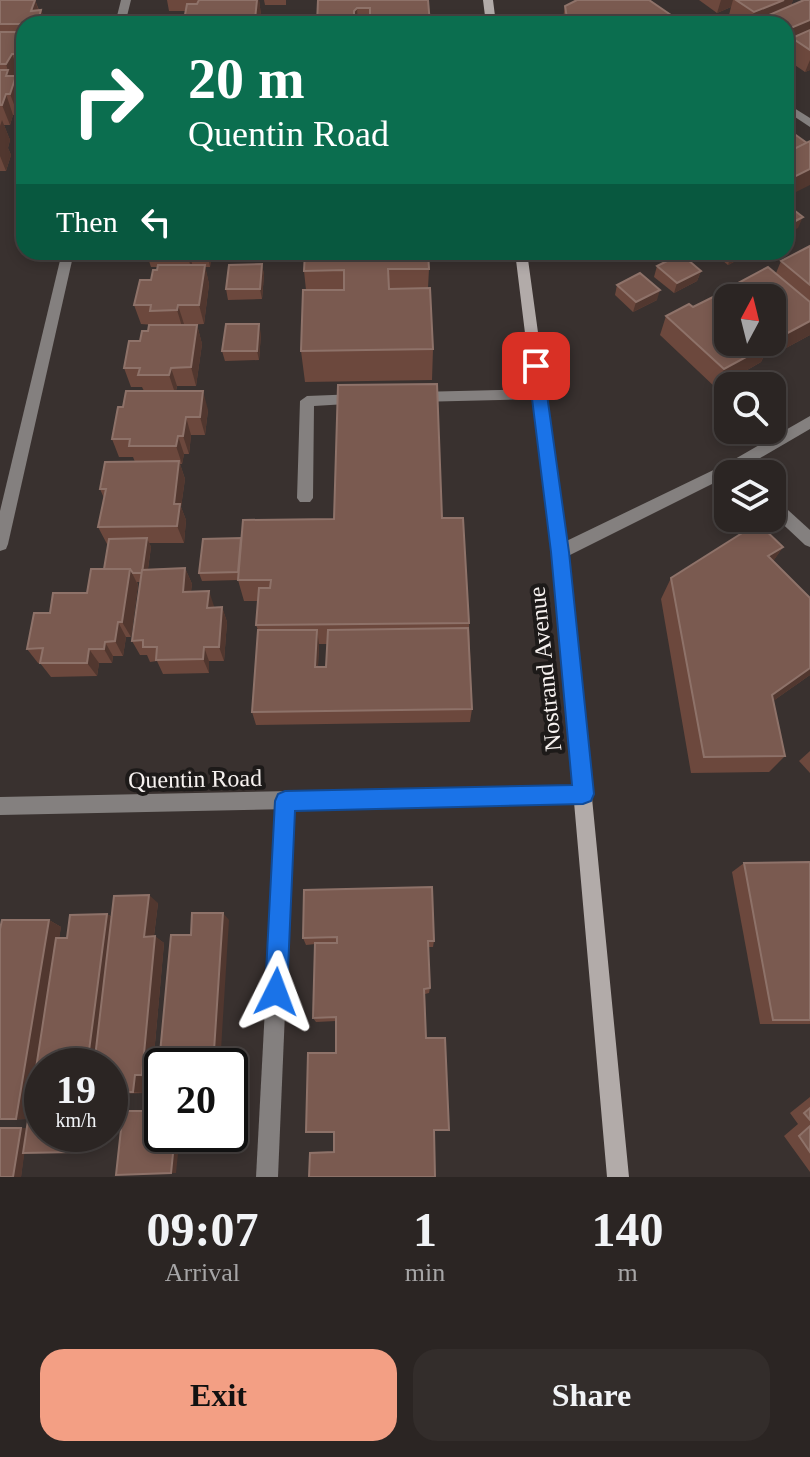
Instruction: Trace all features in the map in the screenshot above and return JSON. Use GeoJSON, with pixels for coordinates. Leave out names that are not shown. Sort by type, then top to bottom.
{"type":"FeatureCollection","features":[{"type":"Feature","properties":{"kind":"main road","name":"Nostrand Avenue"},"geometry":{"type":"LineString","coordinates":[[522,260],[560,552],[618,1177]]}},
{"type":"Feature","properties":{"kind":"street"},"geometry":{"type":"LineString","coordinates":[[0,544],[66,260]]}},
{"type":"Feature","properties":{"kind":"street"},"geometry":{"type":"LineString","coordinates":[[400,398],[539,394]]}},
{"type":"Feature","properties":{"kind":"street"},"geometry":{"type":"LineString","coordinates":[[305,498],[307,401],[369,399]]}},
{"type":"Feature","properties":{"kind":"street"},"geometry":{"type":"LineString","coordinates":[[752,460],[810,422]]}},
{"type":"Feature","properties":{"kind":"street"},"geometry":{"type":"LineString","coordinates":[[560,552],[714,481]]}},
{"type":"Feature","properties":{"kind":"street"},"geometry":{"type":"LineString","coordinates":[[786,517],[810,540]]}},
{"type":"Feature","properties":{"kind":"street","name":"Quentin Road"},"geometry":{"type":"LineString","coordinates":[[0,806],[583,794]]}},
{"type":"Feature","properties":{"kind":"street"},"geometry":{"type":"LineString","coordinates":[[267,1177],[285,801]]}},
{"type":"Feature","properties":{"kind":"building"},"geometry":{"type":"Polygon","coordinates":[[[0,0],[35,0],[31,11],[41,10],[39,16],[16,16],[16,24],[0,24],[0,0]]]}},
{"type":"Feature","properties":{"kind":"building"},"geometry":{"type":"Polygon","coordinates":[[[199,0],[257,0],[255,16],[185,16],[187,4],[197,4],[199,0]]]}},
{"type":"Feature","properties":{"kind":"building"},"geometry":{"type":"Polygon","coordinates":[[[318,0],[428,0],[429,16],[370,16],[370,8],[357,8],[354,16],[317,16],[318,0]]]}},
{"type":"Feature","properties":{"kind":"building"},"geometry":{"type":"Polygon","coordinates":[[[577,0],[649,0],[672,16],[567,16],[565,6],[577,0]]]}},
{"type":"Feature","properties":{"kind":"building"},"geometry":{"type":"Polygon","coordinates":[[[736,0],[784,0],[754,12],[736,0]]]}},
{"type":"Feature","properties":{"kind":"building"},"geometry":{"type":"Polygon","coordinates":[[[810,0],[810,20],[794,27],[794,16],[767,16],[810,0]]]}},
{"type":"Feature","properties":{"kind":"building"},"geometry":{"type":"Polygon","coordinates":[[[810,30],[810,50],[794,39],[810,30]]]}},
{"type":"Feature","properties":{"kind":"building"},"geometry":{"type":"Polygon","coordinates":[[[0,32],[16,32],[16,54],[12,54],[6,64],[0,64],[0,32]]]}},
{"type":"Feature","properties":{"kind":"building"},"geometry":{"type":"Polygon","coordinates":[[[0,70],[8,70],[6,76],[16,76],[10,94],[6,94],[2,105],[0,105],[0,70]]]}},
{"type":"Feature","properties":{"kind":"building"},"geometry":{"type":"Polygon","coordinates":[[[794,134],[807,143],[794,149],[794,134]]]}},
{"type":"Feature","properties":{"kind":"building"},"geometry":{"type":"Polygon","coordinates":[[[810,141],[810,169],[794,177],[794,149],[810,141]]]}},
{"type":"Feature","properties":{"kind":"building"},"geometry":{"type":"Polygon","coordinates":[[[794,210],[803,217],[794,222],[794,210]]]}},
{"type":"Feature","properties":{"kind":"building"},"geometry":{"type":"Polygon","coordinates":[[[810,246],[810,285],[781,261],[794,260],[794,254],[810,246]]]}},
{"type":"Feature","properties":{"kind":"building"},"geometry":{"type":"Polygon","coordinates":[[[305,260],[428,260],[429,269],[388,269],[389,289],[430,288],[433,349],[301,351],[303,290],[344,290],[344,270],[304,271],[305,260]]]}},
{"type":"Feature","properties":{"kind":"building"},"geometry":{"type":"Polygon","coordinates":[[[669,260],[688,260],[701,271],[677,283],[657,266],[669,260]]]}},
{"type":"Feature","properties":{"kind":"building"},"geometry":{"type":"Polygon","coordinates":[[[262,264],[260,289],[226,289],[229,265],[262,264]]]}},
{"type":"Feature","properties":{"kind":"building"},"geometry":{"type":"Polygon","coordinates":[[[158,265],[205,265],[199,305],[178,305],[177,310],[150,311],[151,305],[134,305],[140,280],[151,280],[153,270],[157,270],[158,265]]]}},
{"type":"Feature","properties":{"kind":"building"},"geometry":{"type":"Polygon","coordinates":[[[768,267],[810,302],[810,321],[786,334],[786,284],[736,284],[768,267]]]}},
{"type":"Feature","properties":{"kind":"building"},"geometry":{"type":"Polygon","coordinates":[[[640,273],[660,290],[636,302],[617,285],[640,273]]]}},
{"type":"Feature","properties":{"kind":"building"},"geometry":{"type":"Polygon","coordinates":[[[714,296],[714,356],[748,356],[724,369],[666,316],[689,304],[693,307],[714,296]]]}},
{"type":"Feature","properties":{"kind":"building"},"geometry":{"type":"Polygon","coordinates":[[[226,324],[259,324],[257,351],[222,351],[226,324]]]}},
{"type":"Feature","properties":{"kind":"building"},"geometry":{"type":"Polygon","coordinates":[[[149,325],[197,325],[191,367],[171,368],[169,375],[138,375],[140,368],[124,368],[129,341],[140,341],[142,331],[148,331],[149,325]]]}},
{"type":"Feature","properties":{"kind":"building"},"geometry":{"type":"Polygon","coordinates":[[[437,384],[442,518],[463,518],[469,623],[256,625],[259,588],[270,588],[271,580],[238,580],[243,520],[334,519],[338,385],[437,384]]]}},
{"type":"Feature","properties":{"kind":"building"},"geometry":{"type":"Polygon","coordinates":[[[126,391],[203,391],[200,417],[186,417],[183,436],[178,436],[176,446],[129,446],[130,439],[112,439],[118,407],[123,407],[126,391]]]}},
{"type":"Feature","properties":{"kind":"building"},"geometry":{"type":"Polygon","coordinates":[[[179,461],[174,504],[180,504],[177,526],[98,527],[106,489],[100,489],[105,462],[179,461]]]}},
{"type":"Feature","properties":{"kind":"building"},"geometry":{"type":"Polygon","coordinates":[[[744,532],[767,532],[783,547],[768,556],[810,598],[810,668],[772,695],[785,756],[704,757],[671,578],[744,532]]]}},
{"type":"Feature","properties":{"kind":"building"},"geometry":{"type":"Polygon","coordinates":[[[147,538],[142,573],[133,573],[130,569],[104,569],[109,539],[147,538]]]}},
{"type":"Feature","properties":{"kind":"building"},"geometry":{"type":"Polygon","coordinates":[[[241,538],[238,572],[199,573],[203,539],[241,538]]]}},
{"type":"Feature","properties":{"kind":"building"},"geometry":{"type":"Polygon","coordinates":[[[185,568],[183,592],[209,591],[207,608],[222,607],[219,647],[204,647],[203,659],[156,660],[157,647],[143,647],[143,640],[132,641],[142,570],[185,568]]]}},
{"type":"Feature","properties":{"kind":"building"},"geometry":{"type":"Polygon","coordinates":[[[91,569],[130,569],[122,622],[118,622],[115,641],[105,642],[104,649],[89,649],[87,663],[40,663],[43,648],[27,649],[34,613],[50,613],[53,593],[87,593],[91,569]]]}},
{"type":"Feature","properties":{"kind":"building"},"geometry":{"type":"Polygon","coordinates":[[[468,628],[472,709],[252,712],[258,630],[317,630],[315,667],[326,667],[328,630],[468,628]]]}},
{"type":"Feature","properties":{"kind":"building"},"geometry":{"type":"Polygon","coordinates":[[[810,862],[810,1020],[773,1020],[744,863],[810,862]]]}},
{"type":"Feature","properties":{"kind":"building"},"geometry":{"type":"Polygon","coordinates":[[[432,887],[434,941],[428,941],[430,988],[424,989],[426,1038],[445,1038],[449,1130],[434,1130],[435,1177],[309,1177],[310,1153],[334,1152],[334,1132],[306,1132],[308,1053],[336,1053],[336,1017],[313,1018],[315,943],[337,943],[337,937],[303,938],[304,890],[432,887]]]}},
{"type":"Feature","properties":{"kind":"building"},"geometry":{"type":"Polygon","coordinates":[[[149,895],[144,937],[155,936],[142,1075],[135,1075],[133,1092],[128,1092],[128,1048],[96,1048],[114,896],[149,895]]]}},
{"type":"Feature","properties":{"kind":"building"},"geometry":{"type":"Polygon","coordinates":[[[192,913],[223,913],[214,1048],[161,1048],[171,935],[191,935],[192,913]]]}},
{"type":"Feature","properties":{"kind":"building"},"geometry":{"type":"Polygon","coordinates":[[[107,914],[89,1048],[39,1048],[56,938],[67,938],[70,915],[107,914]]]}},
{"type":"Feature","properties":{"kind":"building"},"geometry":{"type":"Polygon","coordinates":[[[2,920],[49,920],[28,1048],[24,1048],[24,1071],[16,1119],[0,1119],[2,920]]]}},
{"type":"Feature","properties":{"kind":"building"},"geometry":{"type":"Polygon","coordinates":[[[128,1111],[144,1111],[144,1152],[173,1152],[171,1173],[116,1175],[119,1152],[128,1152],[128,1111]]]}},
{"type":"Feature","properties":{"kind":"building"},"geometry":{"type":"Polygon","coordinates":[[[810,1126],[810,1152],[799,1136],[810,1126]]]}},
{"type":"Feature","properties":{"kind":"building"},"geometry":{"type":"Polygon","coordinates":[[[0,1128],[21,1128],[13,1177],[0,1177],[0,1128]]]}},
{"type":"Feature","properties":{"kind":"route"},"geometry":{"type":"LineString","coordinates":[[276,992],[285,801],[583,794],[560,552],[536,366]]}}]}
